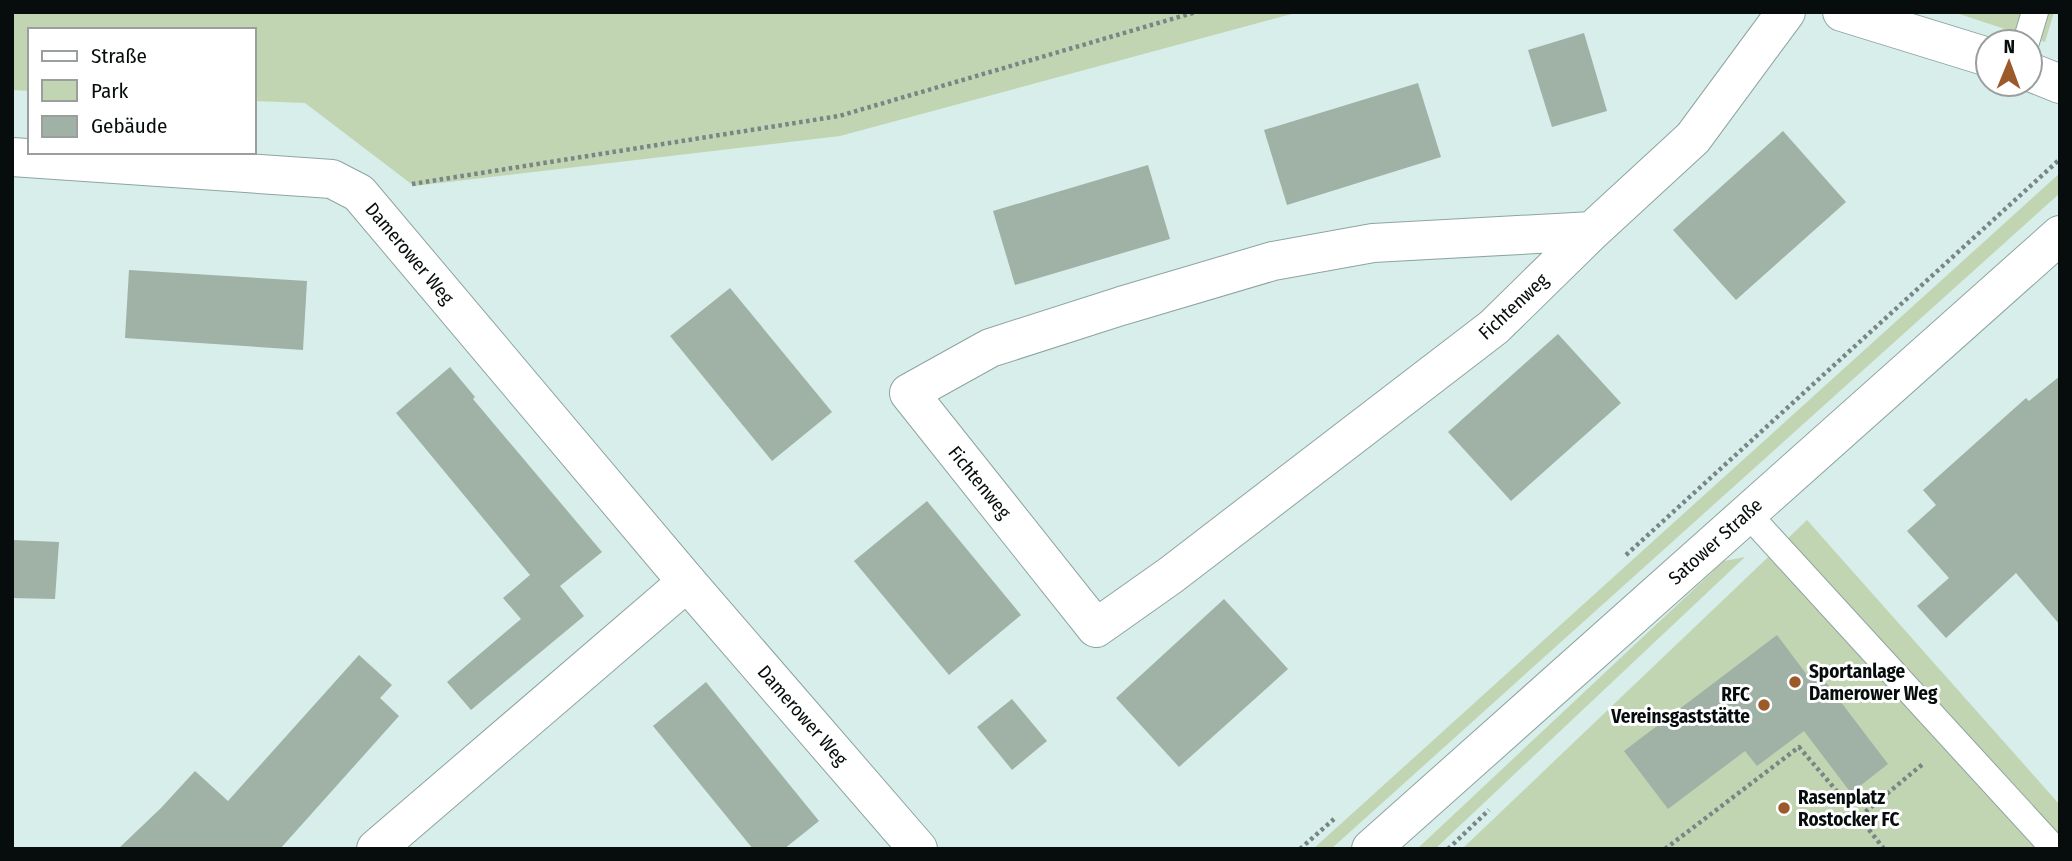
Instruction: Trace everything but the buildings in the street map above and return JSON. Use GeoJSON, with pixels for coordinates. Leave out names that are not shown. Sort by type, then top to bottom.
{"type":"FeatureCollection","features":[{"type":"Feature","properties":{"kind":"street","name":"Fichtenweg"},"geometry":{"type":"LineString","coordinates":[[1592,231],[1373,243],[1273,261],[990,348],[909,393],[1097,628],[1171,575],[1494,327],[1592,231],[1693,138],[1786,12]]}},
{"type":"Feature","properties":{"kind":"street"},"geometry":{"type":"LineString","coordinates":[[1842,12],[1974,53]]}},
{"type":"Feature","properties":{"kind":"street","name":"Damerower Weg"},"geometry":{"type":"LineString","coordinates":[[12,157],[332,178],[359,193],[687,582],[918,849]]}},
{"type":"Feature","properties":{"kind":"street","name":"Satower Straße"},"geometry":{"type":"LineString","coordinates":[[1371,849],[1746,512],[2060,235]]}},
{"type":"Feature","properties":{"kind":"street"},"geometry":{"type":"LineString","coordinates":[[376,849],[687,582]]}},
{"type":"Feature","properties":{"kind":"lane"},"geometry":{"type":"LineString","coordinates":[[1746,512],[2049,843]]}},
{"type":"Feature","properties":{"kind":"path"},"geometry":{"type":"LineString","coordinates":[[359,193],[839,116],[1196,12]]}},
{"type":"Feature","properties":{"kind":"path"},"geometry":{"type":"LineString","coordinates":[[1622,559],[2060,159]]}},
{"type":"Feature","properties":{"kind":"path"},"geometry":{"type":"LineString","coordinates":[[1859,817],[1954,738]]}},
{"type":"Feature","properties":{"kind":"path"},"geometry":{"type":"LineString","coordinates":[[1665,849],[1800,747],[1884,849]]}},
{"type":"Feature","properties":{"kind":"path"},"geometry":{"type":"LineString","coordinates":[[1300,849],[1342,811]]}},
{"type":"Feature","properties":{"kind":"green space"},"geometry":{"type":"Polygon","coordinates":[[[12,12],[1299,12],[840,136],[414,186],[305,103],[256,101],[256,28],[28,28],[28,91],[12,90],[12,12]]]}},
{"type":"Feature","properties":{"kind":"green space"},"geometry":{"type":"Polygon","coordinates":[[[1953,12],[2054,12],[2045,42],[2044,28],[2002,28],[1953,12]]]}},
{"type":"Feature","properties":{"kind":"green space"},"geometry":{"type":"Polygon","coordinates":[[[2060,173],[2060,193],[1331,849],[1313,849],[2060,173]]]}},
{"type":"Feature","properties":{"kind":"green space","name":"Sportanlage Damerower Weg"},"geometry":{"type":"Polygon","coordinates":[[[1807,520],[2060,805],[2060,849],[1462,849],[1807,520]]]}},
{"type":"Feature","properties":{"kind":"green space"},"geometry":{"type":"Polygon","coordinates":[[[1745,557],[1435,849],[1417,849],[1724,561],[1745,557]]]}},
{"type":"Feature","properties":{"kind":"place","name":"Sportanlage Damerower Weg"},"geometry":{"type":"Point","coordinates":[1795,682]}},
{"type":"Feature","properties":{"kind":"place","name":"RFC Vereinsgaststätte"},"geometry":{"type":"Point","coordinates":[1764,705]}},
{"type":"Feature","properties":{"kind":"place","name":"Rasenplatz Rostocker FC"},"geometry":{"type":"Point","coordinates":[1784,808]}}]}
